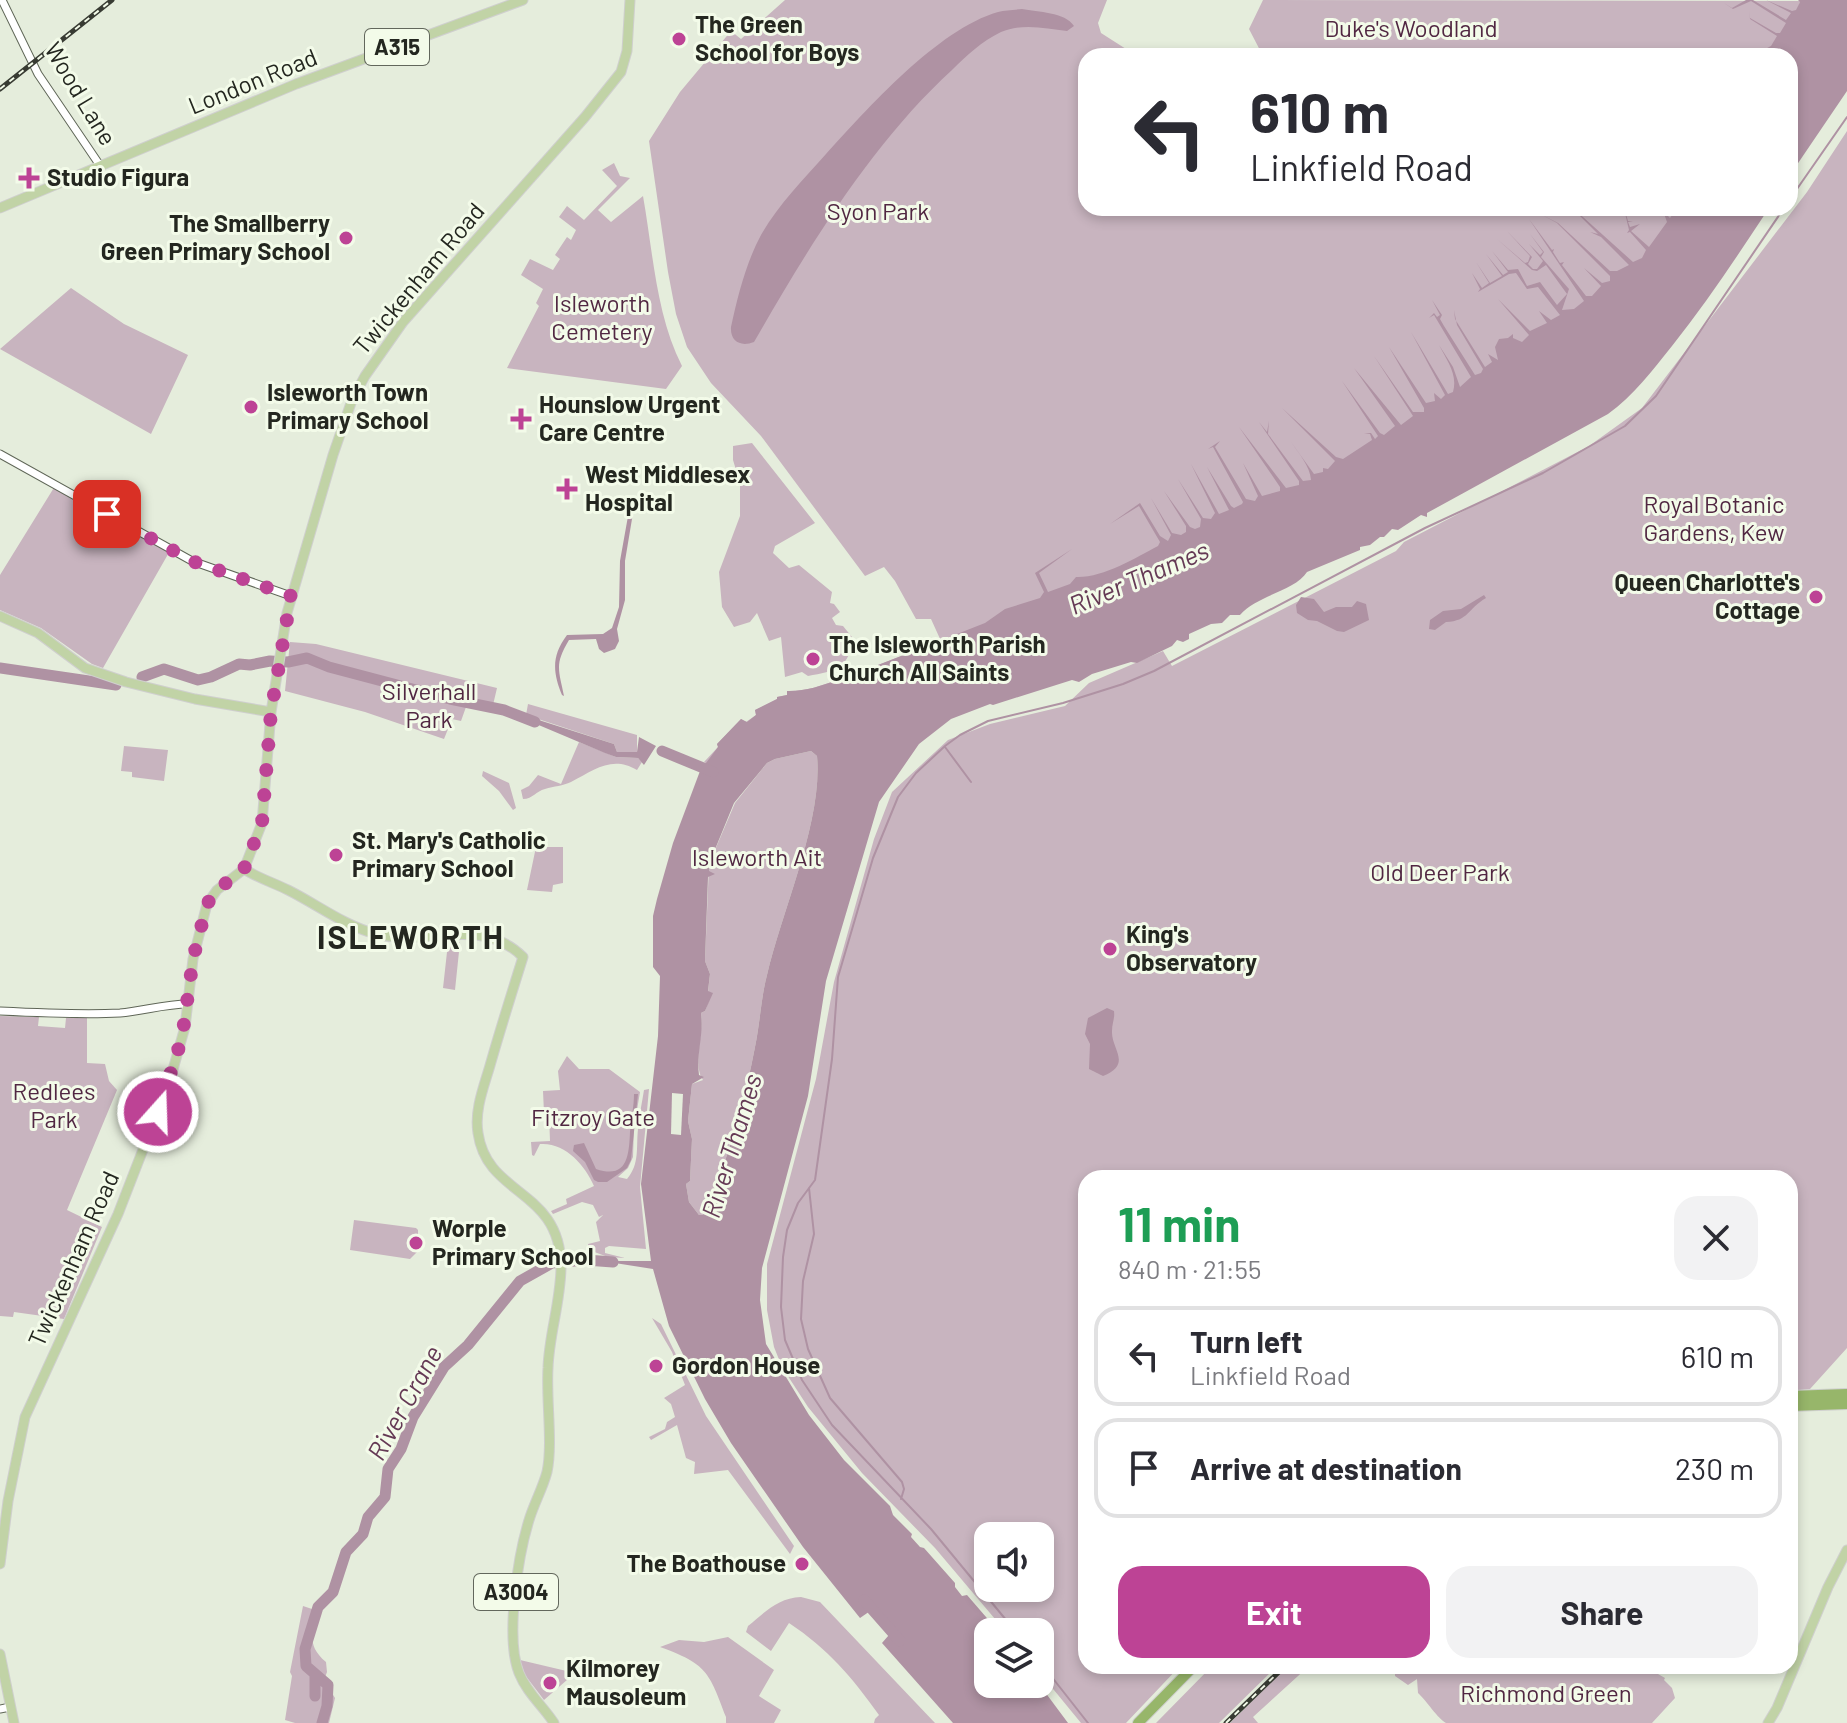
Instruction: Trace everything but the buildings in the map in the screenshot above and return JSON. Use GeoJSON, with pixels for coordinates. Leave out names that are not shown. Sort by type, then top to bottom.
{"type":"FeatureCollection","features":[{"type":"Feature","properties":{"kind":"highway"},"geometry":{"type":"LineString","coordinates":[[1798,1396],[1847,1394]]}},
{"type":"Feature","properties":{"kind":"highway"},"geometry":{"type":"LineString","coordinates":[[1798,1406],[1847,1404]]}},
{"type":"Feature","properties":{"kind":"highway"},"geometry":{"type":"LineString","coordinates":[[1138,1723],[1185,1674]]}},
{"type":"Feature","properties":{"kind":"main road","name":"London Road"},"geometry":{"type":"LineString","coordinates":[[0,208],[296,84],[523,0]]}},
{"type":"Feature","properties":{"kind":"main road","name":"Twickenham Road"},"geometry":{"type":"LineString","coordinates":[[0,1564],[9,1493],[25,1417],[100,1256],[149,1135],[178,1053],[193,959],[207,904],[217,890],[244,869],[263,820],[271,712],[291,596],[350,403],[403,322],[585,117],[621,72],[627,51],[630,0]]}},
{"type":"Feature","properties":{"kind":"main road"},"geometry":{"type":"LineString","coordinates":[[0,616],[38,633],[93,670],[138,686],[271,712]]}},
{"type":"Feature","properties":{"kind":"main road","name":"A3004"},"geometry":{"type":"LineString","coordinates":[[244,869],[346,924],[368,932],[400,938],[466,932],[479,934],[500,942],[523,957],[478,1109],[478,1133],[483,1154],[492,1168],[545,1214],[555,1232],[560,1252],[561,1273],[548,1362],[548,1465],[523,1540],[514,1635],[518,1671],[527,1689],[554,1723]]}},
{"type":"Feature","properties":{"kind":"main road"},"geometry":{"type":"LineString","coordinates":[[1798,1659],[1847,1550]]}},
{"type":"Feature","properties":{"kind":"main road"},"geometry":{"type":"LineString","coordinates":[[0,1654],[4,1705],[14,1723]]}},
{"type":"Feature","properties":{"kind":"main road"},"geometry":{"type":"LineString","coordinates":[[1768,1723],[1792,1674]]}},
{"type":"Feature","properties":{"kind":"street","name":"Wood Lane"},"geometry":{"type":"LineString","coordinates":[[2,0],[38,74],[101,167]]}},
{"type":"Feature","properties":{"kind":"street"},"geometry":{"type":"LineString","coordinates":[[0,454],[192,561],[291,596]]}},
{"type":"Feature","properties":{"kind":"street"},"geometry":{"type":"LineString","coordinates":[[0,1011],[109,1013],[188,1004]]}},
{"type":"Feature","properties":{"kind":"green space","name":"Syon Park"},"geometry":{"type":"Polygon","coordinates":[[[785,0],[1107,0],[1098,23],[1101,33],[1124,48],[1078,48],[1078,216],[1691,216],[1531,375],[714,768],[704,762],[718,747],[717,744],[741,719],[746,722],[756,715],[755,710],[777,697],[787,695],[787,691],[812,688],[878,669],[878,665],[941,641],[931,619],[916,619],[884,567],[865,576],[761,436],[711,383],[687,347],[676,314],[649,141],[680,92],[731,31],[741,39],[785,0]]]}},
{"type":"Feature","properties":{"kind":"green space","name":"Duke's Woodland"},"geometry":{"type":"Polygon","coordinates":[[[1263,0],[1801,0],[1782,46],[1767,48],[1259,48],[1249,29],[1263,0]]]}},
{"type":"Feature","properties":{"kind":"green space","name":"Old Deer Park"},"geometry":{"type":"Polygon","coordinates":[[[1847,131],[1847,1348],[1810,1389],[1798,1390],[1798,1170],[1078,1170],[1078,1674],[1172,1674],[1126,1723],[1081,1723],[1054,1690],[1054,1618],[994,1618],[981,1602],[1054,1602],[1054,1522],[974,1522],[974,1594],[935,1548],[862,1473],[808,1407],[782,1367],[774,1347],[767,1310],[767,1264],[816,1079],[834,982],[874,839],[892,792],[948,740],[990,724],[1065,706],[1089,683],[1163,651],[1172,666],[1396,551],[1404,542],[1589,446],[1642,408],[1789,216],[1798,216],[1798,204],[1847,131]]]}},
{"type":"Feature","properties":{"kind":"green space","name":"Isleworth Cemetery"},"geometry":{"type":"Polygon","coordinates":[[[614,163],[620,176],[630,178],[598,210],[611,222],[643,196],[661,305],[682,366],[666,389],[507,368],[539,306],[536,303],[543,289],[521,275],[530,259],[553,270],[560,259],[555,255],[567,237],[571,240],[576,230],[559,217],[567,206],[584,220],[617,186],[602,170],[614,163]]]}},
{"type":"Feature","properties":{"kind":"green space"},"geometry":{"type":"Polygon","coordinates":[[[71,288],[124,324],[188,355],[151,434],[0,349],[71,288]]]}},
{"type":"Feature","properties":{"kind":"green space"},"geometry":{"type":"Polygon","coordinates":[[[752,443],[815,523],[775,546],[773,553],[789,568],[799,565],[832,592],[830,603],[840,612],[832,618],[852,637],[845,662],[834,670],[808,676],[802,672],[785,677],[781,637],[769,641],[757,613],[750,622],[734,627],[722,607],[719,572],[740,516],[740,483],[733,460],[733,446],[752,443]]]}},
{"type":"Feature","properties":{"kind":"green space"},"geometry":{"type":"Polygon","coordinates":[[[55,486],[171,549],[103,668],[92,664],[41,628],[0,610],[0,575],[55,486]]]}},
{"type":"Feature","properties":{"kind":"green space","name":"Silverhall Park"},"geometry":{"type":"Polygon","coordinates":[[[290,642],[316,644],[497,688],[493,705],[524,714],[521,720],[501,712],[466,707],[461,721],[452,719],[444,739],[365,712],[285,691],[290,642]]]}},
{"type":"Feature","properties":{"kind":"green space"},"geometry":{"type":"Polygon","coordinates":[[[528,704],[637,735],[637,752],[617,752],[614,744],[526,715],[528,704]]]}},
{"type":"Feature","properties":{"kind":"green space"},"geometry":{"type":"Polygon","coordinates":[[[579,742],[616,757],[638,758],[642,762],[637,770],[619,764],[603,766],[568,783],[523,799],[521,790],[538,775],[561,784],[579,742]]]}},
{"type":"Feature","properties":{"kind":"green space"},"geometry":{"type":"Polygon","coordinates":[[[124,746],[168,750],[164,781],[132,777],[132,772],[121,771],[124,746]]]}},
{"type":"Feature","properties":{"kind":"green space","name":"Isleworth Ait"},"geometry":{"type":"Polygon","coordinates":[[[811,751],[817,756],[817,781],[808,837],[767,975],[757,1038],[738,1118],[716,1188],[707,1201],[704,1215],[699,1215],[689,1202],[686,1184],[690,1181],[692,1139],[688,1121],[692,1084],[703,1080],[698,1066],[701,1013],[705,1011],[712,993],[708,992],[710,974],[705,961],[709,864],[735,803],[767,763],[811,751]]]}},
{"type":"Feature","properties":{"kind":"green space"},"geometry":{"type":"Polygon","coordinates":[[[483,771],[509,783],[516,808],[513,810],[499,791],[482,776],[483,771]]]}},
{"type":"Feature","properties":{"kind":"green space"},"geometry":{"type":"Polygon","coordinates":[[[536,847],[563,847],[563,883],[553,885],[552,892],[527,890],[536,847]]]}},
{"type":"Feature","properties":{"kind":"green space"},"geometry":{"type":"Polygon","coordinates":[[[460,942],[455,990],[443,988],[448,943],[460,942]]]}},
{"type":"Feature","properties":{"kind":"green space","name":"Redlees Park"},"geometry":{"type":"Polygon","coordinates":[[[0,1016],[39,1017],[38,1026],[65,1028],[66,1018],[87,1018],[87,1063],[105,1064],[109,1081],[117,1090],[67,1210],[102,1227],[64,1319],[14,1312],[13,1317],[0,1316],[0,1016]]]}},
{"type":"Feature","properties":{"kind":"green space","name":"Fitzroy Gate"},"geometry":{"type":"Polygon","coordinates":[[[567,1056],[579,1069],[609,1069],[640,1092],[633,1157],[628,1168],[618,1177],[627,1179],[634,1167],[644,1090],[649,1089],[640,1187],[646,1249],[605,1248],[605,1253],[625,1258],[608,1257],[589,1250],[588,1244],[600,1241],[596,1222],[603,1215],[599,1217],[593,1205],[582,1202],[553,1214],[551,1211],[567,1204],[566,1199],[594,1186],[580,1163],[566,1151],[549,1144],[540,1144],[532,1155],[531,1142],[550,1141],[549,1114],[544,1113],[543,1091],[560,1090],[558,1071],[567,1056]]]}},
{"type":"Feature","properties":{"kind":"green space"},"geometry":{"type":"Polygon","coordinates":[[[354,1220],[416,1228],[418,1251],[410,1259],[350,1250],[354,1220]]]}},
{"type":"Feature","properties":{"kind":"green space"},"geometry":{"type":"Polygon","coordinates":[[[652,1318],[661,1324],[706,1416],[794,1546],[790,1554],[728,1470],[694,1474],[695,1462],[686,1458],[677,1425],[651,1440],[649,1437],[665,1429],[667,1422],[675,1417],[671,1404],[664,1398],[685,1385],[672,1352],[652,1318]]]}},
{"type":"Feature","properties":{"kind":"green space"},"geometry":{"type":"Polygon","coordinates":[[[801,1597],[820,1602],[935,1723],[874,1723],[879,1715],[849,1676],[816,1643],[789,1623],[771,1651],[746,1632],[748,1626],[772,1607],[801,1597]]]}},
{"type":"Feature","properties":{"kind":"green space"},"geometry":{"type":"Polygon","coordinates":[[[303,1606],[315,1610],[313,1644],[326,1662],[324,1680],[335,1698],[329,1723],[285,1720],[292,1676],[290,1672],[303,1606]]]}},
{"type":"Feature","properties":{"kind":"green space"},"geometry":{"type":"Polygon","coordinates":[[[728,1637],[774,1670],[759,1696],[781,1710],[774,1723],[726,1723],[715,1689],[704,1672],[688,1659],[660,1647],[679,1640],[704,1642],[728,1637]]]}},
{"type":"Feature","properties":{"kind":"green space","name":"Kilmorey Mausoleum"},"geometry":{"type":"Polygon","coordinates":[[[520,1660],[575,1673],[544,1700],[525,1675],[520,1660]]]}},
{"type":"Feature","properties":{"kind":"green space"},"geometry":{"type":"Polygon","coordinates":[[[1204,1674],[1269,1674],[1219,1723],[1156,1723],[1204,1674]]]}},
{"type":"Feature","properties":{"kind":"green space"},"geometry":{"type":"Polygon","coordinates":[[[1280,1674],[1300,1674],[1253,1717],[1258,1723],[1230,1723],[1280,1674]]]}},
{"type":"Feature","properties":{"kind":"green space","name":"Richmond Green"},"geometry":{"type":"Polygon","coordinates":[[[1658,1674],[1665,1678],[1675,1698],[1652,1723],[1446,1723],[1418,1693],[1417,1679],[1408,1685],[1395,1676],[1658,1674]]]}},
{"type":"Feature","properties":{"kind":"water"},"geometry":{"type":"Polygon","coordinates":[[[1746,0],[1753,0],[1786,20],[1791,13],[1766,0],[1792,11],[1796,10],[1798,0],[1847,0],[1847,91],[1798,163],[1798,48],[1767,48],[1777,36],[1750,19],[1749,10],[1750,18],[1776,33],[1780,33],[1786,23],[1751,1],[1733,9],[1724,3],[1732,8],[1746,0]]]}},
{"type":"Feature","properties":{"kind":"water"},"geometry":{"type":"Polygon","coordinates":[[[1022,9],[1058,15],[1074,26],[1067,31],[1034,27],[1009,29],[987,40],[963,59],[923,99],[868,163],[796,270],[754,342],[734,340],[731,327],[751,257],[768,224],[800,183],[883,94],[928,53],[975,21],[998,12],[1022,9]]]}},
{"type":"Feature","properties":{"kind":"water"},"geometry":{"type":"Polygon","coordinates":[[[1544,216],[1558,223],[1610,271],[1617,271],[1629,265],[1601,237],[1590,232],[1598,234],[1580,216],[1633,262],[1642,258],[1646,250],[1630,232],[1627,233],[1626,216],[1628,221],[1633,221],[1628,222],[1630,227],[1640,224],[1631,231],[1649,247],[1667,222],[1665,216],[1764,216],[1672,346],[1634,391],[1608,414],[1427,513],[1427,517],[1421,515],[1398,530],[1392,529],[1370,545],[1360,547],[1360,550],[1307,572],[1294,584],[1247,608],[1240,615],[1230,615],[1222,623],[1211,624],[1189,634],[1189,639],[1183,642],[1177,640],[1172,646],[1137,663],[1092,674],[1079,682],[1072,680],[990,704],[951,719],[919,744],[879,802],[826,981],[808,1096],[762,1268],[760,1300],[766,1344],[809,1415],[844,1460],[890,1506],[893,1515],[955,1583],[962,1596],[967,1595],[987,1618],[974,1618],[974,1698],[1049,1698],[1068,1723],[953,1723],[882,1643],[895,1628],[876,1607],[860,1618],[803,1547],[731,1443],[669,1326],[653,1269],[602,1261],[651,1261],[641,1184],[658,1036],[660,976],[653,967],[653,916],[673,843],[700,771],[718,747],[717,744],[741,719],[747,722],[756,715],[755,710],[777,697],[787,695],[787,691],[812,688],[878,669],[878,665],[985,623],[1005,609],[1040,598],[1044,592],[1035,573],[1072,549],[1039,573],[1048,592],[1070,584],[1076,577],[1097,574],[1158,546],[1160,542],[1139,506],[1110,524],[1140,503],[1160,536],[1168,541],[1171,535],[1151,498],[1172,533],[1181,535],[1186,532],[1186,526],[1164,491],[1190,527],[1200,527],[1201,519],[1178,479],[1203,518],[1211,519],[1215,513],[1191,464],[1219,514],[1229,510],[1207,467],[1231,506],[1234,508],[1242,504],[1213,447],[1208,449],[1220,441],[1215,447],[1246,499],[1255,501],[1258,496],[1243,463],[1262,496],[1280,491],[1239,427],[1286,488],[1299,485],[1259,422],[1267,432],[1269,421],[1268,434],[1303,481],[1311,480],[1306,465],[1291,442],[1314,474],[1323,472],[1323,468],[1328,469],[1335,461],[1282,408],[1336,457],[1343,459],[1372,440],[1370,434],[1364,433],[1371,433],[1375,439],[1378,436],[1342,381],[1380,433],[1384,435],[1395,426],[1354,368],[1401,425],[1413,416],[1374,356],[1413,412],[1424,412],[1389,347],[1426,403],[1435,401],[1434,393],[1441,399],[1445,395],[1411,332],[1448,394],[1453,392],[1454,379],[1439,345],[1453,367],[1460,387],[1471,377],[1434,315],[1429,318],[1434,313],[1437,317],[1440,315],[1432,300],[1442,315],[1440,319],[1444,326],[1475,375],[1483,369],[1456,321],[1485,367],[1492,362],[1488,354],[1498,360],[1495,347],[1499,339],[1513,334],[1513,338],[1522,342],[1529,335],[1498,299],[1530,331],[1547,323],[1539,311],[1551,320],[1560,315],[1538,287],[1527,289],[1516,273],[1478,292],[1480,289],[1472,273],[1482,288],[1489,283],[1476,262],[1490,283],[1502,276],[1486,254],[1503,275],[1508,272],[1492,251],[1508,270],[1518,269],[1527,286],[1540,282],[1557,305],[1567,294],[1546,265],[1537,271],[1532,270],[1497,239],[1525,263],[1528,262],[1530,256],[1507,231],[1532,257],[1528,264],[1533,269],[1537,269],[1543,261],[1529,244],[1540,255],[1543,252],[1530,234],[1544,252],[1541,257],[1569,289],[1562,310],[1574,309],[1584,301],[1529,219],[1554,249],[1560,263],[1564,262],[1562,265],[1586,296],[1592,296],[1601,286],[1584,268],[1602,283],[1610,281],[1610,276],[1557,223],[1544,216]],[[811,751],[767,763],[734,803],[709,864],[709,871],[715,874],[708,877],[705,961],[710,974],[708,991],[713,993],[705,1011],[701,1013],[698,1067],[699,1075],[704,1077],[692,1084],[688,1121],[692,1139],[690,1181],[686,1184],[689,1202],[699,1215],[703,1215],[707,1201],[716,1188],[743,1101],[767,975],[814,808],[817,756],[811,751]]]}},
{"type":"Feature","properties":{"kind":"water"},"geometry":{"type":"Polygon","coordinates":[[[630,505],[634,507],[625,561],[625,600],[617,629],[619,641],[615,649],[604,653],[596,639],[569,640],[559,673],[564,696],[555,665],[558,650],[567,635],[603,634],[612,628],[619,607],[620,561],[630,505]]]}},
{"type":"Feature","properties":{"kind":"water"},"geometry":{"type":"Polygon","coordinates":[[[1484,595],[1486,598],[1464,617],[1446,622],[1435,630],[1429,629],[1430,620],[1443,611],[1461,609],[1484,595]]]}},
{"type":"Feature","properties":{"kind":"water"},"geometry":{"type":"Polygon","coordinates":[[[1301,597],[1314,599],[1324,612],[1336,607],[1352,607],[1357,601],[1366,604],[1369,620],[1344,632],[1337,631],[1297,613],[1296,605],[1301,597]]]}},
{"type":"Feature","properties":{"kind":"water"},"geometry":{"type":"Polygon","coordinates":[[[523,715],[614,744],[617,752],[637,752],[639,737],[656,746],[644,765],[638,758],[605,753],[522,718],[523,715]]]}},
{"type":"Feature","properties":{"kind":"water"},"geometry":{"type":"Polygon","coordinates":[[[1107,1008],[1114,1011],[1113,1038],[1119,1061],[1112,1071],[1103,1076],[1089,1069],[1090,1044],[1085,1034],[1088,1018],[1107,1008]]]}},
{"type":"Feature","properties":{"kind":"water"},"geometry":{"type":"Polygon","coordinates":[[[634,1094],[638,1094],[631,1160],[627,1168],[607,1182],[598,1182],[585,1162],[573,1151],[574,1145],[584,1143],[596,1169],[615,1171],[621,1168],[629,1149],[634,1094]]]}},
{"type":"Feature","properties":{"kind":"pier"},"geometry":{"type":"Polygon","coordinates":[[[672,1093],[683,1094],[681,1135],[671,1134],[672,1093]]]}},
{"type":"Feature","properties":{"kind":"waterway"},"geometry":{"type":"LineString","coordinates":[[1798,187],[1847,117]]}},
{"type":"Feature","properties":{"kind":"waterway"},"geometry":{"type":"LineString","coordinates":[[1004,1618],[931,1529],[832,1425],[802,1380],[785,1340],[781,1307],[783,1257],[787,1230],[798,1203],[815,1180],[832,1059],[838,977],[873,858],[898,797],[916,773],[960,735],[988,721],[1063,703],[1154,671],[1425,528],[1543,473],[1625,426],[1656,396],[1779,216]]}},
{"type":"Feature","properties":{"kind":"waterway"},"geometry":{"type":"LineString","coordinates":[[142,677],[164,669],[198,680],[239,664],[307,658],[329,667],[450,699],[504,710],[535,722]]}},
{"type":"Feature","properties":{"kind":"waterway"},"geometry":{"type":"LineString","coordinates":[[0,668],[116,685]]}},
{"type":"Feature","properties":{"kind":"waterway"},"geometry":{"type":"LineString","coordinates":[[945,747],[971,782]]}},
{"type":"Feature","properties":{"kind":"waterway"},"geometry":{"type":"LineString","coordinates":[[662,751],[713,772]]}},
{"type":"Feature","properties":{"kind":"waterway"},"geometry":{"type":"LineString","coordinates":[[809,1188],[814,1234],[803,1281],[801,1319],[808,1349],[830,1398],[902,1482],[904,1489],[901,1499]]}},
{"type":"Feature","properties":{"kind":"waterway","name":"River Crane"},"geometry":{"type":"LineString","coordinates":[[322,1723],[328,1685],[306,1666],[305,1649],[318,1607],[333,1592],[346,1552],[363,1534],[368,1517],[385,1497],[388,1469],[401,1449],[413,1417],[444,1367],[468,1345],[520,1281],[552,1263],[586,1260],[613,1262]]}},
{"type":"Feature","properties":{"kind":"waterway","name":"River Thames"},"geometry":{"type":"LineString","coordinates":[[864,1600],[900,1641]]}},
{"type":"Feature","properties":{"kind":"waterway"},"geometry":{"type":"LineString","coordinates":[[315,1674],[315,1696]]}},
{"type":"Feature","properties":{"kind":"waterway"},"geometry":{"type":"LineString","coordinates":[[1054,1680],[1088,1723]]}},
{"type":"Feature","properties":{"kind":"railway"},"geometry":{"type":"LineString","coordinates":[[0,89],[112,0]]}},
{"type":"Feature","properties":{"kind":"railway"},"geometry":{"type":"LineString","coordinates":[[1226,1723],[1277,1674]]}},
{"type":"Feature","properties":{"kind":"place","name":"The Green School for Boys"},"geometry":{"type":"Point","coordinates":[679,39]}},
{"type":"Feature","properties":{"kind":"place","name":"Studio Figura"},"geometry":{"type":"Point","coordinates":[29,178]}},
{"type":"Feature","properties":{"kind":"place","name":"The Smallberry Green Primary School"},"geometry":{"type":"Point","coordinates":[346,238]}},
{"type":"Feature","properties":{"kind":"place","name":"Isleworth Town Primary School"},"geometry":{"type":"Point","coordinates":[251,407]}},
{"type":"Feature","properties":{"kind":"place","name":"Hounslow Urgent Care Centre"},"geometry":{"type":"Point","coordinates":[521,419]}},
{"type":"Feature","properties":{"kind":"place","name":"West Middlesex Hospital"},"geometry":{"type":"Point","coordinates":[567,489]}},
{"type":"Feature","properties":{"kind":"place","name":"Queen Charlotte's Cottage"},"geometry":{"type":"Point","coordinates":[1816,597]}},
{"type":"Feature","properties":{"kind":"place","name":"The Isleworth Parish Church All Saints"},"geometry":{"type":"Point","coordinates":[813,659]}},
{"type":"Feature","properties":{"kind":"place","name":"St. Mary's Catholic Primary School"},"geometry":{"type":"Point","coordinates":[336,855]}},
{"type":"Feature","properties":{"kind":"place","name":"King's Observatory"},"geometry":{"type":"Point","coordinates":[1110,949]}},
{"type":"Feature","properties":{"kind":"place","name":"Worple Primary School"},"geometry":{"type":"Point","coordinates":[416,1243]}},
{"type":"Feature","properties":{"kind":"place","name":"Gordon House"},"geometry":{"type":"Point","coordinates":[656,1366]}},
{"type":"Feature","properties":{"kind":"place","name":"The Boathouse"},"geometry":{"type":"Point","coordinates":[802,1564]}},
{"type":"Feature","properties":{"kind":"place","name":"Kilmorey Mausoleum"},"geometry":{"type":"Point","coordinates":[550,1683]}},
{"type":"Feature","properties":{"kind":"district","name":"ISLEWORTH"},"geometry":{"type":"Point","coordinates":[411,938]}},
{"type":"Feature","properties":{"kind":"route"},"geometry":{"type":"LineString","coordinates":[[107,514],[192,561],[291,596],[271,712],[262,823],[244,869],[212,894],[207,904],[193,959],[182,1038],[158,1112]]}},
{"type":"Feature","properties":{"kind":"park label","name":"Royal Botanic Gardens, Kew"},"geometry":{"type":"Point","coordinates":[1714,519]}}]}
